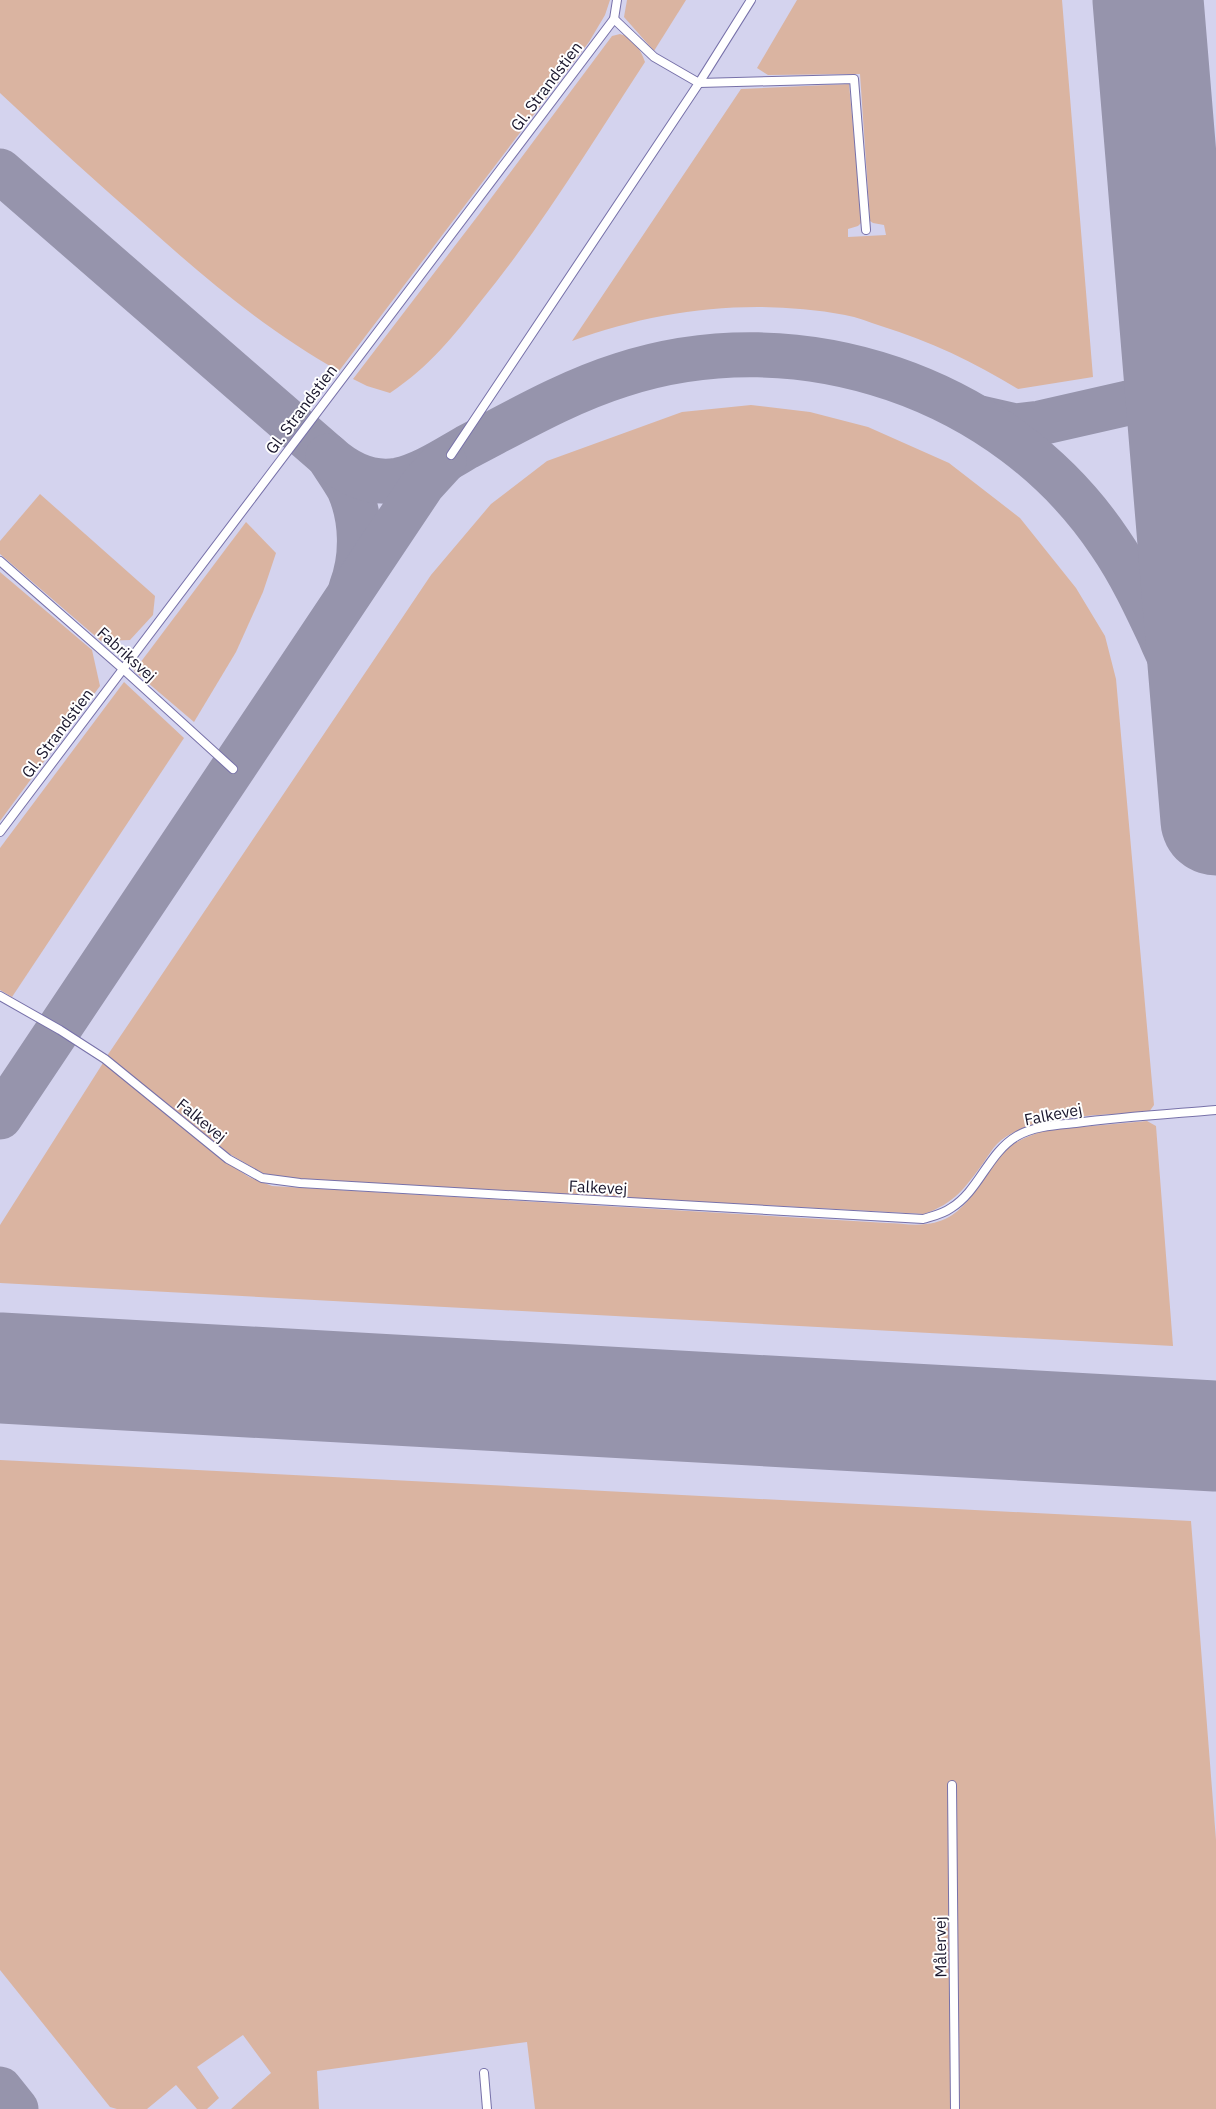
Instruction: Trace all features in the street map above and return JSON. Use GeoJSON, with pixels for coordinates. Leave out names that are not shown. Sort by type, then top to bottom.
{"type":"FeatureCollection","features":[{"type":"Feature","properties":{"kind":"lane","name":"Gl. Strandstien"},"geometry":{"type":"LineString","coordinates":[[0,832],[614,19],[617,0]]}},
{"type":"Feature","properties":{"kind":"lane"},"geometry":{"type":"LineString","coordinates":[[452,456],[699,83],[751,0]]}},
{"type":"Feature","properties":{"kind":"lane"},"geometry":{"type":"LineString","coordinates":[[614,19],[654,57],[699,83],[854,79],[866,230]]}},
{"type":"Feature","properties":{"kind":"lane","name":"Fabriksvej"},"geometry":{"type":"LineString","coordinates":[[0,561],[233,769]]}},
{"type":"Feature","properties":{"kind":"lane","name":"Falkevej"},"geometry":{"type":"LineString","coordinates":[[0,996],[60,1030],[105,1059],[228,1159],[262,1178],[290,1182],[923,1219],[953,1208],[966,1195],[1006,1143],[1019,1134],[1052,1126],[1216,1110]]}},
{"type":"Feature","properties":{"kind":"lane","name":"Målervej"},"geometry":{"type":"LineString","coordinates":[[952,1785],[955,2109]]}},
{"type":"Feature","properties":{"kind":"lane"},"geometry":{"type":"LineString","coordinates":[[484,2073],[486,2109]]}},
{"type":"Feature","properties":{"kind":"shaded area"},"geometry":{"type":"Polygon","coordinates":[[[0,0],[1216,0],[1216,2109],[0,2109],[0,0]]]}},
{"type":"Feature","properties":{"kind":"shaded area"},"geometry":{"type":"Polygon","coordinates":[[[0,0],[610,0],[605,15],[589,42],[339,371],[288,340],[240,305],[111,195],[0,93],[0,0]]]}},
{"type":"Feature","properties":{"kind":"shaded area"},"geometry":{"type":"Polygon","coordinates":[[[627,0],[686,0],[654,51],[624,17],[627,0]]]}},
{"type":"Feature","properties":{"kind":"shaded area"},"geometry":{"type":"Polygon","coordinates":[[[797,0],[1062,0],[1093,377],[1018,389],[985,370],[917,338],[850,316],[776,307],[741,307],[672,314],[638,321],[572,341],[741,89],[849,84],[862,222],[858,226],[848,229],[848,237],[886,235],[884,225],[870,221],[860,74],[768,75],[757,68],[797,0]]]}},
{"type":"Feature","properties":{"kind":"shaded area"},"geometry":{"type":"Polygon","coordinates":[[[620,34],[629,38],[636,45],[645,62],[566,184],[503,273],[440,351],[390,393],[367,386],[353,379],[612,36],[620,34]]]}},
{"type":"Feature","properties":{"kind":"shaded area"},"geometry":{"type":"Polygon","coordinates":[[[751,405],[810,412],[868,427],[949,463],[1020,518],[1076,588],[1105,636],[1116,679],[1154,1105],[1149,1112],[1047,1121],[1010,1134],[995,1146],[971,1180],[952,1200],[924,1214],[291,1179],[262,1173],[228,1153],[107,1056],[431,575],[491,504],[547,461],[682,412],[751,405]]]}},
{"type":"Feature","properties":{"kind":"shaded area"},"geometry":{"type":"Polygon","coordinates":[[[40,494],[155,596],[153,615],[130,640],[101,641],[0,554],[0,541],[40,494]]]}},
{"type":"Feature","properties":{"kind":"shaded area"},"geometry":{"type":"Polygon","coordinates":[[[246,522],[276,553],[263,592],[236,652],[194,722],[134,671],[246,522]]]}},
{"type":"Feature","properties":{"kind":"shaded area"},"geometry":{"type":"Polygon","coordinates":[[[0,572],[92,650],[100,686],[0,821],[0,572]]]}},
{"type":"Feature","properties":{"kind":"shaded area"},"geometry":{"type":"Polygon","coordinates":[[[124,682],[184,738],[12,997],[0,990],[0,848],[124,682]]]}},
{"type":"Feature","properties":{"kind":"shaded area"},"geometry":{"type":"Polygon","coordinates":[[[103,1063],[223,1160],[249,1177],[272,1186],[911,1225],[942,1220],[955,1213],[976,1190],[1003,1153],[1015,1143],[1027,1137],[1047,1130],[1147,1121],[1156,1126],[1173,1346],[0,1283],[0,1225],[103,1063]]]}},
{"type":"Feature","properties":{"kind":"shaded area"},"geometry":{"type":"Polygon","coordinates":[[[0,1460],[1191,1521],[1216,1840],[1216,2109],[535,2109],[527,2042],[317,2071],[319,2109],[231,2109],[271,2073],[243,2035],[197,2067],[219,2098],[207,2109],[197,2109],[176,2085],[147,2109],[117,2109],[110,2107],[0,1970],[0,1460]]]}},
{"type":"Feature","properties":{"kind":"taxiway"},"geometry":{"type":"LineString","coordinates":[[0,171],[328,456],[349,489],[359,525],[358,564],[351,588]]}},
{"type":"Feature","properties":{"kind":"taxiway"},"geometry":{"type":"LineString","coordinates":[[328,456],[343,468],[369,479],[388,481],[407,478],[434,466],[523,417],[562,398],[621,375],[689,359],[758,355],[827,362],[893,379],[957,406],[1015,443],[1066,489],[1110,543],[1137,588],[1177,674],[1216,816]]}},
{"type":"Feature","properties":{"kind":"taxiway"},"geometry":{"type":"LineString","coordinates":[[980,418],[1015,426],[1040,423],[1128,403],[1216,377]]}},
{"type":"Feature","properties":{"kind":"taxiway"},"geometry":{"type":"LineString","coordinates":[[0,1117],[423,484],[444,461]]}},
{"type":"Feature","properties":{"kind":"taxiway"},"geometry":{"type":"LineString","coordinates":[[0,1389],[50,1379],[98,1374]]}},
{"type":"Feature","properties":{"kind":"taxiway"},"geometry":{"type":"LineString","coordinates":[[0,2089],[16,2109]]}},
{"type":"Feature","properties":{"kind":"runway"},"geometry":{"type":"LineString","coordinates":[[1148,0],[1216,820]]}},
{"type":"Feature","properties":{"kind":"runway"},"geometry":{"type":"LineString","coordinates":[[0,1368],[1216,1436]]}}]}
